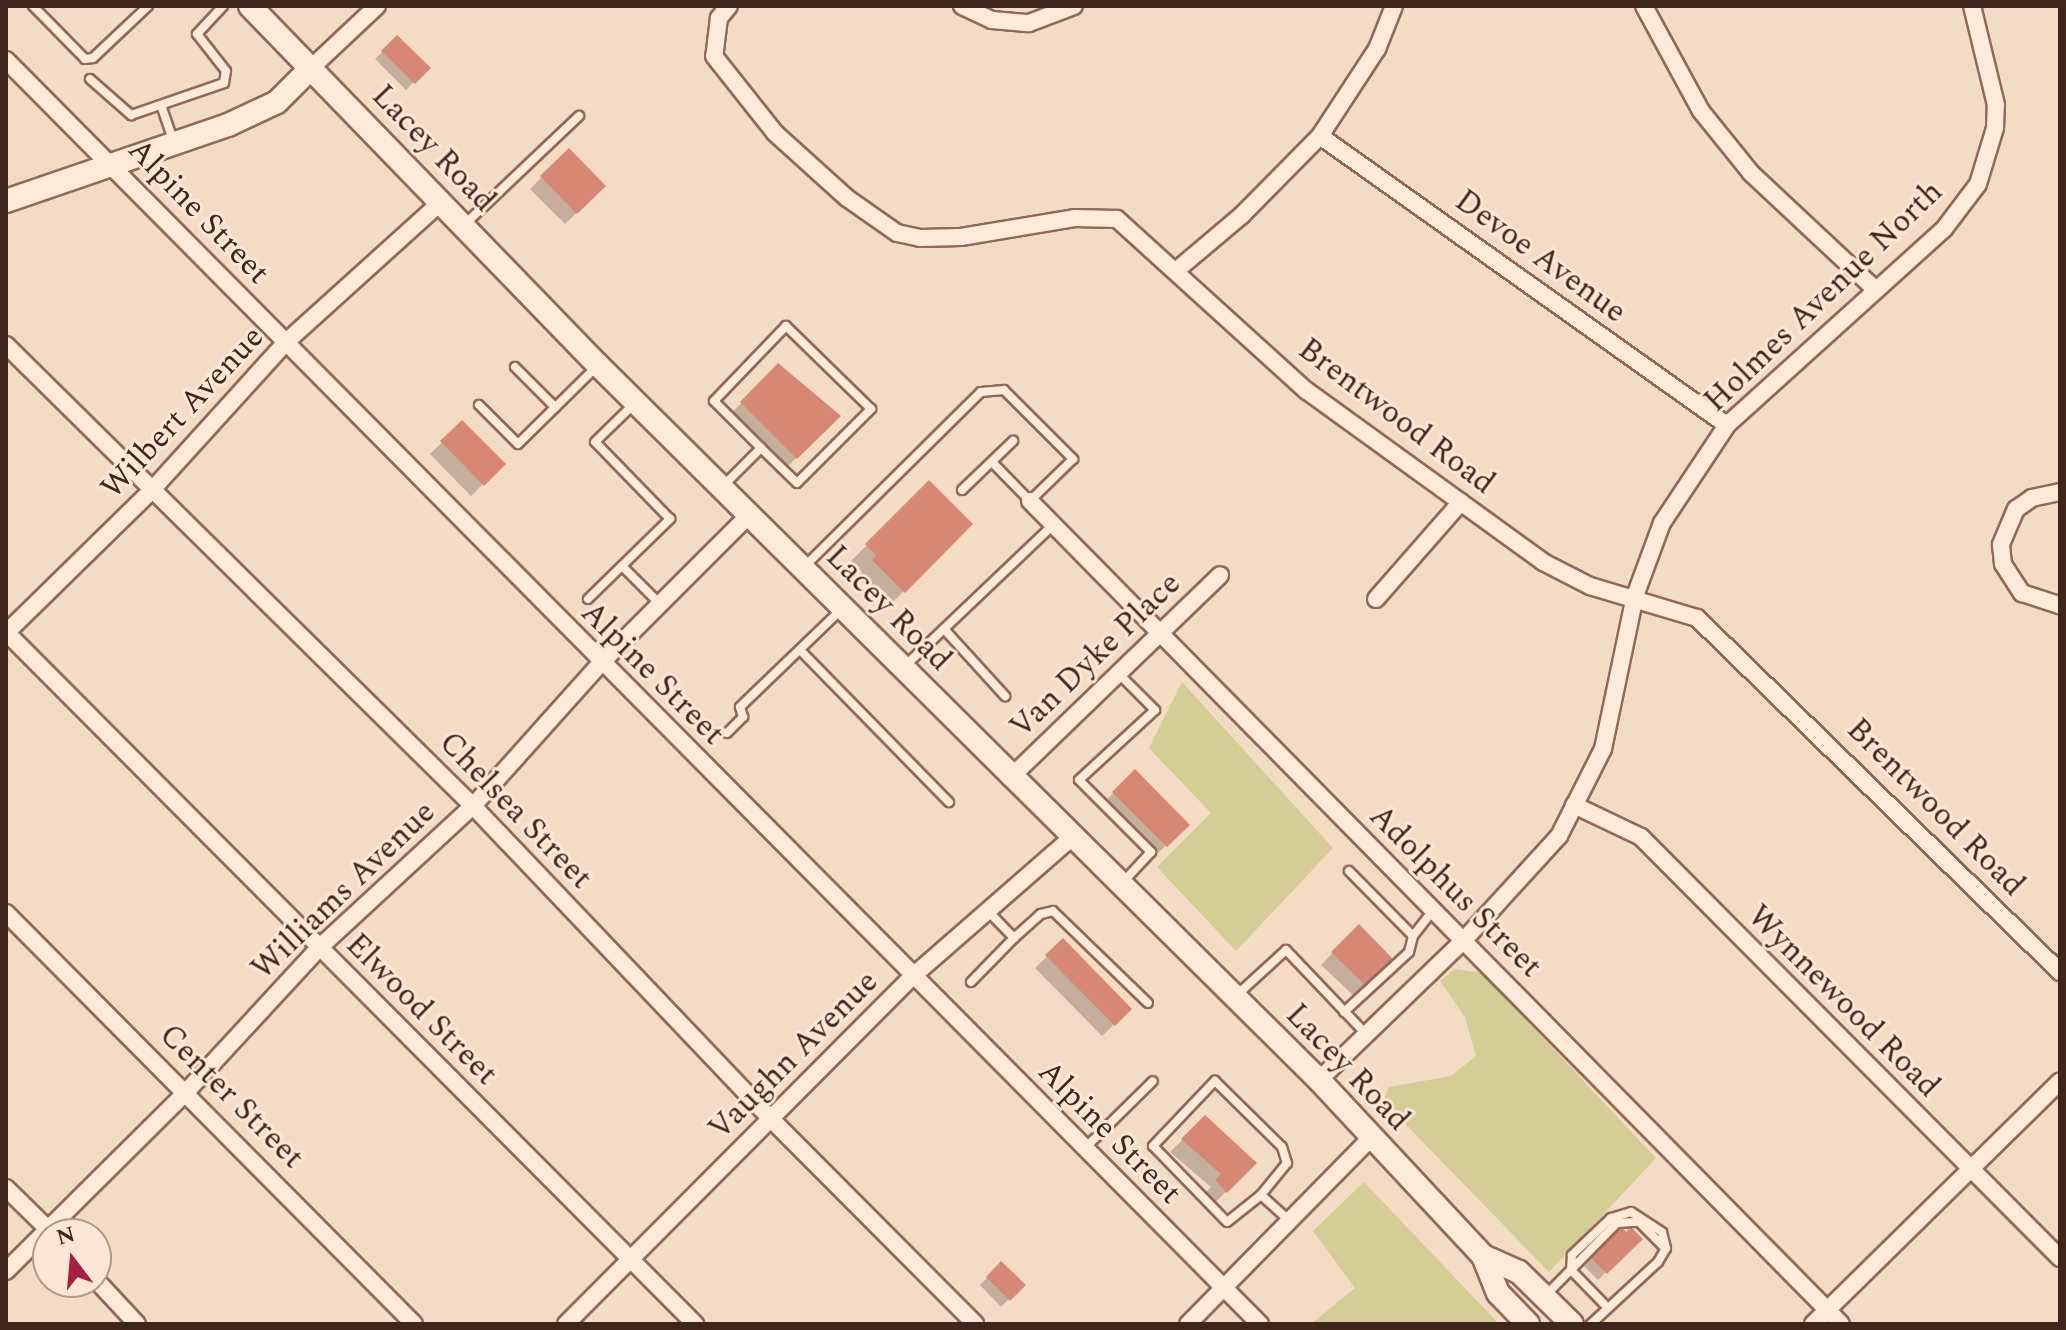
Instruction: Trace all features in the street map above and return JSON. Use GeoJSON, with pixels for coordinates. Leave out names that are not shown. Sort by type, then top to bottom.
{"type":"FeatureCollection","features":[{"type":"Feature","properties":{"kind":"main road","name":"Lacey Road"},"geometry":{"type":"LineString","coordinates":[[250,6],[598,365],[1010,778],[1319,1080],[1483,1256],[1498,1293],[1528,1324]]}},
{"type":"Feature","properties":{"kind":"main road"},"geometry":{"type":"LineString","coordinates":[[6,201],[174,143],[277,102],[310,69]]}},
{"type":"Feature","properties":{"kind":"main road","name":"Lacey Road"},"geometry":{"type":"LineString","coordinates":[[1483,1256],[1519,1272],[1572,1324]]}},
{"type":"Feature","properties":{"kind":"street"},"geometry":{"type":"LineString","coordinates":[[310,69],[377,6]]}},
{"type":"Feature","properties":{"kind":"street","name":"Brentwood Road"},"geometry":{"type":"LineString","coordinates":[[729,6],[719,18],[714,56],[775,133],[847,198],[897,233],[961,237],[1100,216],[1117,219],[1178,269],[1307,391],[1543,562],[1590,586],[1635,596],[1697,618],[1724,639],[2060,972]]}},
{"type":"Feature","properties":{"kind":"street"},"geometry":{"type":"LineString","coordinates":[[962,6],[992,20],[1029,23],[1074,6]]}},
{"type":"Feature","properties":{"kind":"street"},"geometry":{"type":"LineString","coordinates":[[1178,269],[1242,215],[1320,136],[1370,61],[1394,6]]}},
{"type":"Feature","properties":{"kind":"street"},"geometry":{"type":"LineString","coordinates":[[1644,6],[1701,111],[1734,153],[1876,290]]}},
{"type":"Feature","properties":{"kind":"street","name":"Holmes Avenue North"},"geometry":{"type":"LineString","coordinates":[[1319,1080],[1464,940],[1541,859],[1603,749],[1635,596],[1662,523],[1727,425],[1962,207],[1988,156],[1995,128],[1994,82],[1972,6]]}},
{"type":"Feature","properties":{"kind":"street","name":"Alpine Street"},"geometry":{"type":"LineString","coordinates":[[6,60],[113,164],[601,663],[1260,1324]]}},
{"type":"Feature","properties":{"kind":"street","name":"Devoe Avenue"},"geometry":{"type":"LineString","coordinates":[[1320,136],[1727,425]]}},
{"type":"Feature","properties":{"kind":"street","name":"Wilbert Avenue"},"geometry":{"type":"LineString","coordinates":[[6,633],[151,491],[285,343],[440,203]]}},
{"type":"Feature","properties":{"kind":"street","name":"Chelsea Street"},"geometry":{"type":"LineString","coordinates":[[6,345],[473,806],[771,1119],[975,1324]]}},
{"type":"Feature","properties":{"kind":"street"},"geometry":{"type":"LineString","coordinates":[[2060,492],[2032,498],[2016,509],[2001,545],[2003,564],[2022,593],[2060,605]]}},
{"type":"Feature","properties":{"kind":"street","name":"Adolphus Street"},"geometry":{"type":"LineString","coordinates":[[1030,501],[1159,637],[1434,909],[1841,1324]]}},
{"type":"Feature","properties":{"kind":"street"},"geometry":{"type":"LineString","coordinates":[[1376,599],[1461,502]]}},
{"type":"Feature","properties":{"kind":"street","name":"Williams Avenue"},"geometry":{"type":"LineString","coordinates":[[65,1218],[320,947],[473,806],[601,663],[750,514]]}},
{"type":"Feature","properties":{"kind":"street","name":"Van Dyke Place"},"geometry":{"type":"LineString","coordinates":[[1010,778],[1220,575]]}},
{"type":"Feature","properties":{"kind":"street","name":"Elwood Street"},"geometry":{"type":"LineString","coordinates":[[6,633],[695,1324]]}},
{"type":"Feature","properties":{"kind":"street","name":"Wynnewood Road"},"geometry":{"type":"LineString","coordinates":[[1574,805],[1641,837],[2060,1258]]}},
{"type":"Feature","properties":{"kind":"street","name":"Vaughn Avenue"},"geometry":{"type":"LineString","coordinates":[[566,1324],[913,976],[1071,838]]}},
{"type":"Feature","properties":{"kind":"street","name":"Center Street"},"geometry":{"type":"LineString","coordinates":[[6,913],[187,1091],[414,1324]]}},
{"type":"Feature","properties":{"kind":"street"},"geometry":{"type":"LineString","coordinates":[[1813,1324],[2060,1081]]}},
{"type":"Feature","properties":{"kind":"street"},"geometry":{"type":"LineString","coordinates":[[1188,1324],[1371,1138]]}},
{"type":"Feature","properties":{"kind":"street"},"geometry":{"type":"LineString","coordinates":[[6,1188],[37,1218]]}},
{"type":"Feature","properties":{"kind":"street","name":"Williams Avenue"},"geometry":{"type":"LineString","coordinates":[[6,1271],[32,1248]]}},
{"type":"Feature","properties":{"kind":"street"},"geometry":{"type":"LineString","coordinates":[[112,1297],[137,1324]]}},
{"type":"Feature","properties":{"kind":"lane"},"geometry":{"type":"LineString","coordinates":[[33,6],[85,59],[93,58],[148,6]]}},
{"type":"Feature","properties":{"kind":"lane"},"geometry":{"type":"LineString","coordinates":[[90,79],[124,113],[161,105],[228,77],[197,34],[223,6]]}},
{"type":"Feature","properties":{"kind":"lane"},"geometry":{"type":"LineString","coordinates":[[161,105],[174,143]]}},
{"type":"Feature","properties":{"kind":"lane"},"geometry":{"type":"LineString","coordinates":[[463,226],[579,116]]}},
{"type":"Feature","properties":{"kind":"lane"},"geometry":{"type":"LineString","coordinates":[[786,326],[871,409],[797,483],[761,448],[714,401],[786,326]]}},
{"type":"Feature","properties":{"kind":"lane"},"geometry":{"type":"LineString","coordinates":[[479,405],[518,444],[598,365]]}},
{"type":"Feature","properties":{"kind":"lane"},"geometry":{"type":"LineString","coordinates":[[515,367],[555,407]]}},
{"type":"Feature","properties":{"kind":"lane"},"geometry":{"type":"LineString","coordinates":[[803,569],[981,392],[1004,390],[1073,459],[1030,501],[992,462]]}},
{"type":"Feature","properties":{"kind":"lane"},"geometry":{"type":"LineString","coordinates":[[588,599],[670,519],[595,442],[636,402]]}},
{"type":"Feature","properties":{"kind":"lane"},"geometry":{"type":"LineString","coordinates":[[962,490],[1013,441]]}},
{"type":"Feature","properties":{"kind":"lane"},"geometry":{"type":"LineString","coordinates":[[723,487],[761,448]]}},
{"type":"Feature","properties":{"kind":"lane"},"geometry":{"type":"LineString","coordinates":[[902,669],[1053,525]]}},
{"type":"Feature","properties":{"kind":"lane"},"geometry":{"type":"LineString","coordinates":[[622,566],[660,604]]}},
{"type":"Feature","properties":{"kind":"lane"},"geometry":{"type":"LineString","coordinates":[[727,733],[743,717],[740,707],[842,609]]}},
{"type":"Feature","properties":{"kind":"lane"},"geometry":{"type":"LineString","coordinates":[[944,629],[1005,696]]}},
{"type":"Feature","properties":{"kind":"lane"},"geometry":{"type":"LineString","coordinates":[[800,650],[949,802]]}},
{"type":"Feature","properties":{"kind":"lane"},"geometry":{"type":"LineString","coordinates":[[1119,674],[1155,710],[1079,780],[1151,852],[1119,885]]}},
{"type":"Feature","properties":{"kind":"lane"},"geometry":{"type":"LineString","coordinates":[[1349,871],[1413,936]]}},
{"type":"Feature","properties":{"kind":"lane"},"geometry":{"type":"LineString","coordinates":[[1344,1012],[1409,952],[1413,936],[1434,909]]}},
{"type":"Feature","properties":{"kind":"lane"},"geometry":{"type":"LineString","coordinates":[[987,910],[1014,938]]}},
{"type":"Feature","properties":{"kind":"lane"},"geometry":{"type":"LineString","coordinates":[[971,982],[1041,914],[1053,911],[1148,1003]]}},
{"type":"Feature","properties":{"kind":"lane"},"geometry":{"type":"LineString","coordinates":[[1234,998],[1286,950],[1366,1034]]}},
{"type":"Feature","properties":{"kind":"lane"},"geometry":{"type":"LineString","coordinates":[[1085,1148],[1153,1081]]}},
{"type":"Feature","properties":{"kind":"lane"},"geometry":{"type":"LineString","coordinates":[[1215,1081],[1282,1147],[1287,1163],[1261,1195],[1227,1222],[1153,1146],[1215,1081]]}},
{"type":"Feature","properties":{"kind":"lane"},"geometry":{"type":"LineString","coordinates":[[1261,1195],[1290,1221]]}},
{"type":"Feature","properties":{"kind":"lane"},"geometry":{"type":"LineString","coordinates":[[1544,1297],[1617,1223],[1639,1222],[1666,1248],[1658,1262],[1591,1324]]}},
{"type":"Feature","properties":{"kind":"lane"},"geometry":{"type":"LineString","coordinates":[[1571,1270],[1608,1308]]}},
{"type":"Feature","properties":{"kind":"shaded area"},"geometry":{"type":"Polygon","coordinates":[[[1182,682],[1333,848],[1236,951],[1157,867],[1211,813],[1149,748],[1182,682]]]}},
{"type":"Feature","properties":{"kind":"shaded area"},"geometry":{"type":"Polygon","coordinates":[[[1455,969],[1482,973],[1656,1158],[1549,1272],[1383,1101],[1389,1087],[1451,1076],[1476,1056],[1465,1017],[1440,981],[1455,969]]]}},
{"type":"Feature","properties":{"kind":"shaded area"},"geometry":{"type":"Polygon","coordinates":[[[1364,1182],[1499,1324],[1311,1324],[1355,1288],[1313,1231],[1364,1182]]]}},
{"type":"Feature","properties":{"kind":"building"},"geometry":{"type":"Polygon","coordinates":[[[397,35],[431,68],[415,84],[381,51],[397,35]]]}},
{"type":"Feature","properties":{"kind":"building"},"geometry":{"type":"Polygon","coordinates":[[[569,148],[606,186],[577,214],[540,176],[569,148]]]}},
{"type":"Feature","properties":{"kind":"building"},"geometry":{"type":"Polygon","coordinates":[[[778,363],[841,416],[797,459],[740,402],[778,363]]]}},
{"type":"Feature","properties":{"kind":"building"},"geometry":{"type":"Polygon","coordinates":[[[462,420],[506,464],[484,486],[440,441],[462,420]]]}},
{"type":"Feature","properties":{"kind":"building"},"geometry":{"type":"Polygon","coordinates":[[[929,480],[973,524],[905,593],[872,560],[876,555],[865,544],[929,480]]]}},
{"type":"Feature","properties":{"kind":"building"},"geometry":{"type":"Polygon","coordinates":[[[1135,769],[1190,825],[1167,847],[1112,792],[1135,769]]]}},
{"type":"Feature","properties":{"kind":"building"},"geometry":{"type":"Polygon","coordinates":[[[1359,924],[1393,959],[1366,986],[1331,952],[1359,924]]]}},
{"type":"Feature","properties":{"kind":"building"},"geometry":{"type":"Polygon","coordinates":[[[1063,938],[1132,1009],[1115,1026],[1045,955],[1063,938]]]}},
{"type":"Feature","properties":{"kind":"building"},"geometry":{"type":"Polygon","coordinates":[[[1205,1115],[1257,1163],[1227,1193],[1215,1180],[1221,1174],[1181,1139],[1205,1115]]]}},
{"type":"Feature","properties":{"kind":"building"},"geometry":{"type":"Polygon","coordinates":[[[1621,1226],[1626,1232],[1631,1227],[1643,1239],[1607,1274],[1590,1257],[1621,1226]]]}},
{"type":"Feature","properties":{"kind":"building"},"geometry":{"type":"Polygon","coordinates":[[[1001,1261],[1026,1285],[1010,1301],[986,1277],[1001,1261]]]}}]}
